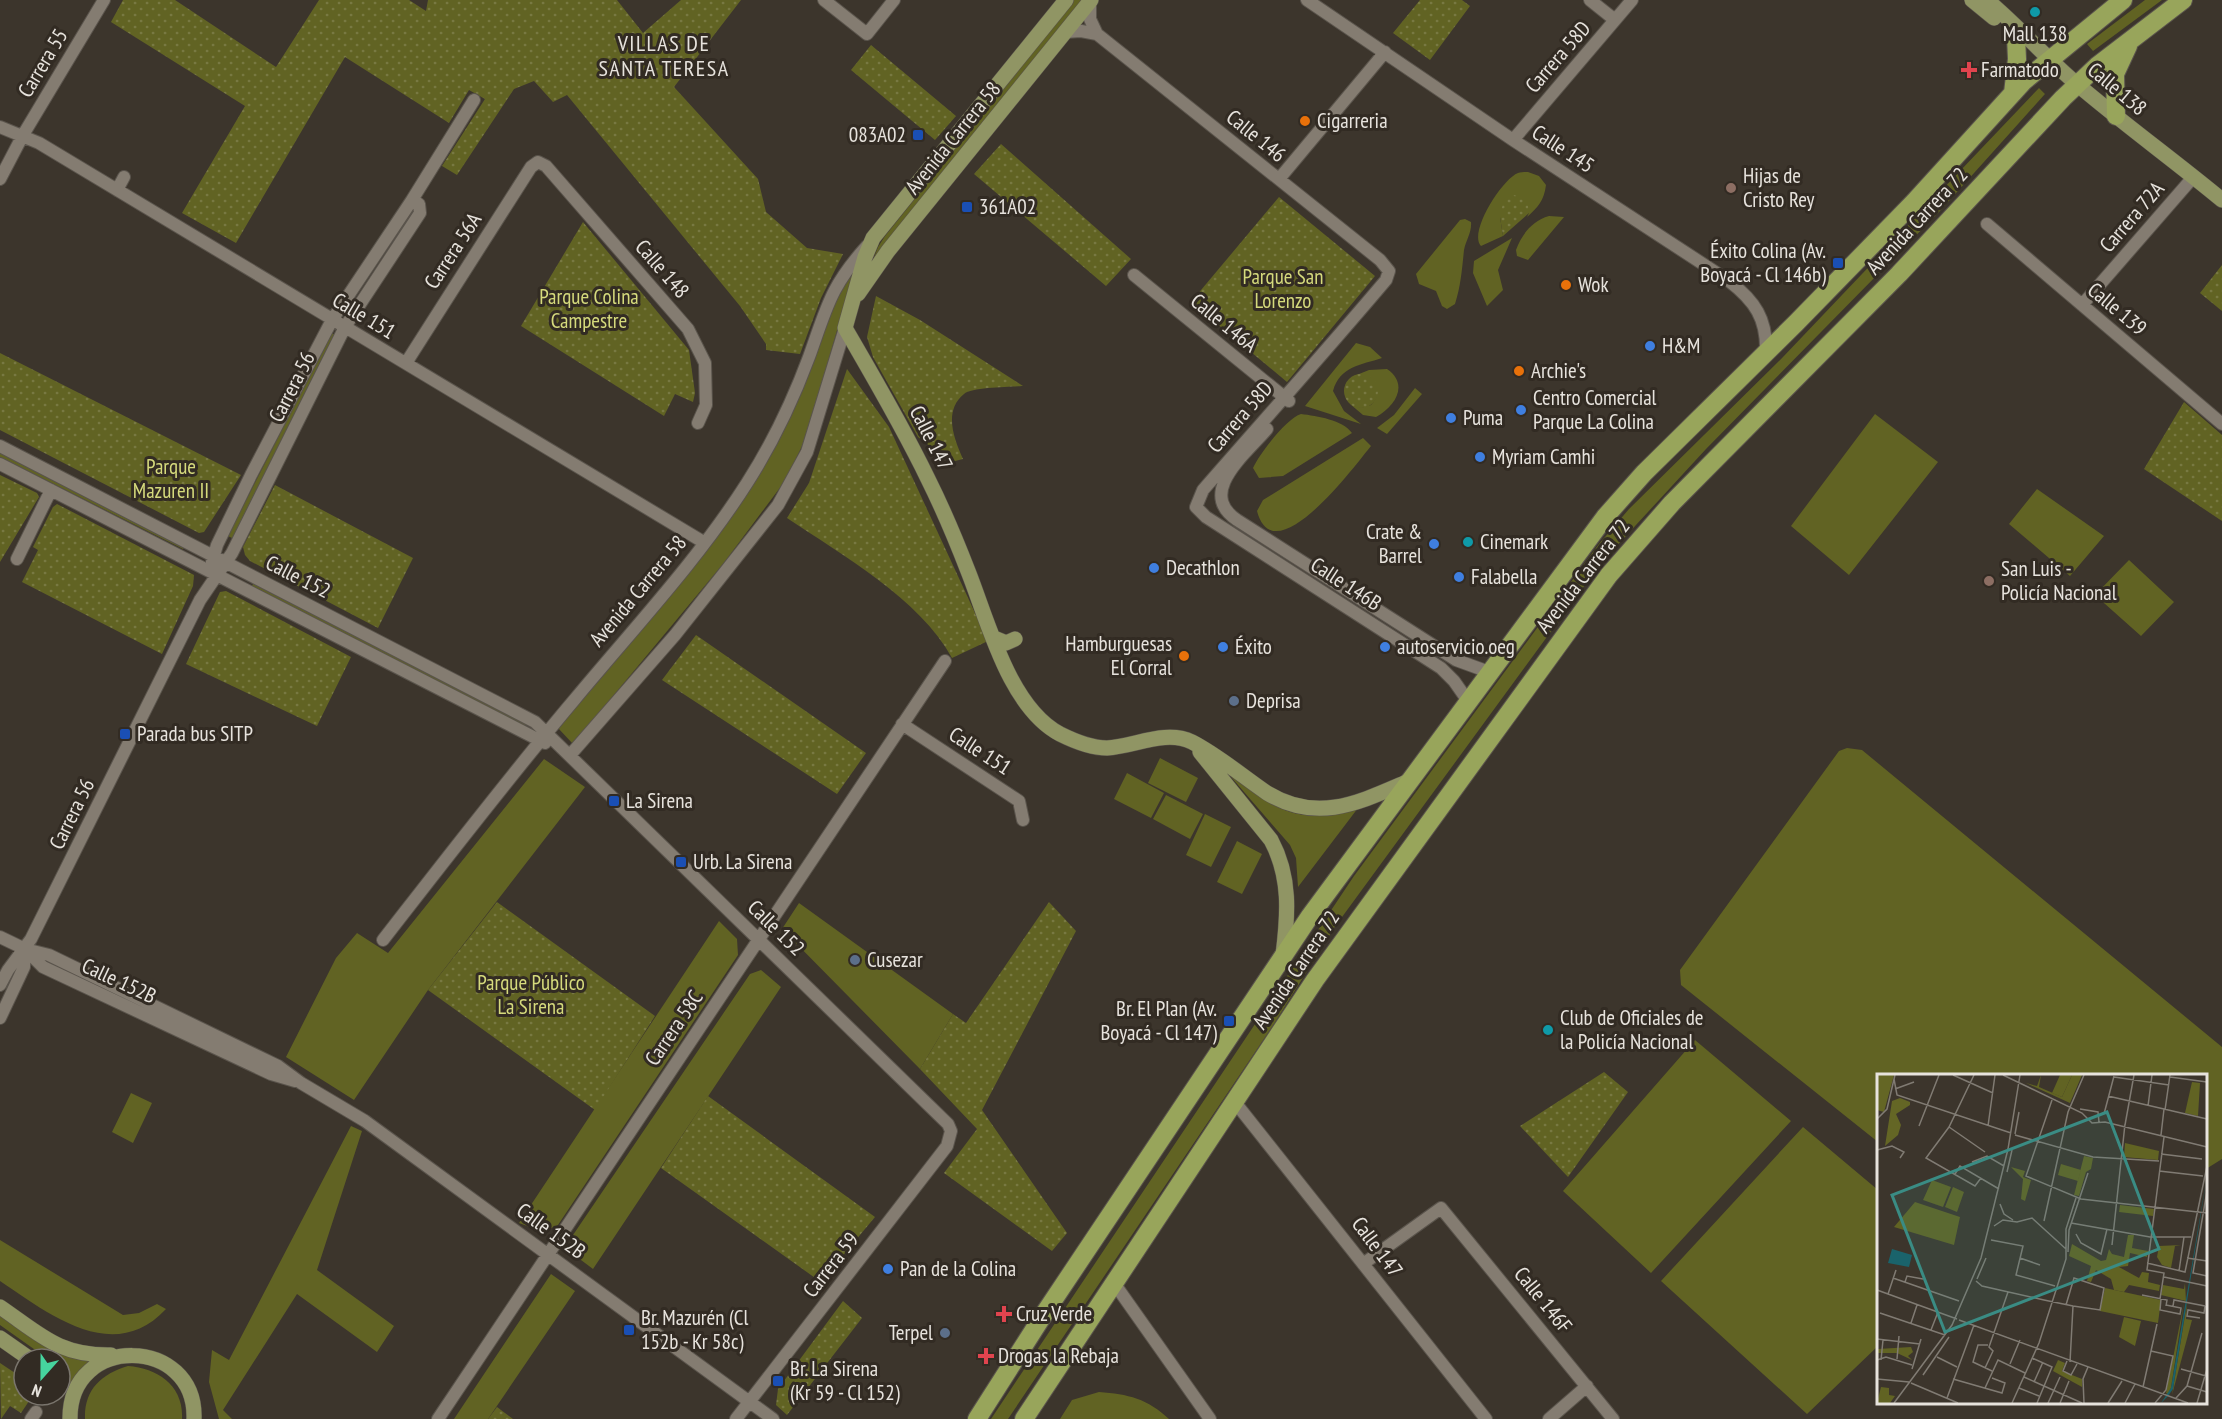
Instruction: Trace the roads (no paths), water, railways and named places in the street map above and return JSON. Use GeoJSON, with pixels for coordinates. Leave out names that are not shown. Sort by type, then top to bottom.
{"type":"FeatureCollection","features":[{"type":"Feature","properties":{"kind":"highway","name":"Avenida Carrera 72"},"geometry":{"type":"LineString","coordinates":[[977,1419],[1044,1314],[1283,957],[1467,701],[1605,517],[1644,473],[1914,202],[2013,93],[2049,59],[2123,0]]}},
{"type":"Feature","properties":{"kind":"highway","name":"Avenida Carrera 72"},"geometry":{"type":"LineString","coordinates":[[1024,1419],[1366,906],[1609,575],[1672,502],[1899,274],[2078,85],[2182,0]]}},
{"type":"Feature","properties":{"kind":"highway"},"geometry":{"type":"LineString","coordinates":[[2013,93],[2017,59],[2016,38]]}},
{"type":"Feature","properties":{"kind":"highway"},"geometry":{"type":"LineString","coordinates":[[2116,116],[2115,74],[2132,39]]}},
{"type":"Feature","properties":{"kind":"main road","name":"Avenida Carrera 58"},"geometry":{"type":"LineString","coordinates":[[845,328],[865,257],[873,238],[1066,0]]}},
{"type":"Feature","properties":{"kind":"main road","name":"Calle 138"},"geometry":{"type":"LineString","coordinates":[[1972,0],[2016,38],[2049,59]]}},
{"type":"Feature","properties":{"kind":"main road","name":"Calle 138"},"geometry":{"type":"LineString","coordinates":[[1987,0],[2023,30],[2049,59],[2078,85],[2221,201]]}},
{"type":"Feature","properties":{"kind":"main road","name":"Avenida Carrera 58"},"geometry":{"type":"LineString","coordinates":[[852,304],[888,252],[1090,1]]}},
{"type":"Feature","properties":{"kind":"main road","name":"Calle 138"},"geometry":{"type":"LineString","coordinates":[[2158,151],[2189,182],[2221,201]]}},
{"type":"Feature","properties":{"kind":"main road","name":"Calle 147"},"geometry":{"type":"LineString","coordinates":[[845,328],[907,436],[969,573],[1005,640],[1017,689],[1033,713],[1059,734],[1090,746],[1120,747],[1165,738],[1193,743],[1266,792],[1304,808],[1336,808],[1370,798],[1409,781]]}},
{"type":"Feature","properties":{"kind":"main road"},"geometry":{"type":"LineString","coordinates":[[1193,743],[1271,840],[1280,856],[1287,891],[1283,957]]}},
{"type":"Feature","properties":{"kind":"main road"},"geometry":{"type":"LineString","coordinates":[[0,1307],[62,1348],[82,1355],[147,1356],[171,1369],[189,1390],[194,1418]]}},
{"type":"Feature","properties":{"kind":"main road"},"geometry":{"type":"LineString","coordinates":[[0,1338],[13,1347]]}},
{"type":"Feature","properties":{"kind":"main road"},"geometry":{"type":"LineString","coordinates":[[70,1418],[74,1396],[84,1377],[100,1363],[120,1355]]}},
{"type":"Feature","properties":{"kind":"street","name":"Carrera 55"},"geometry":{"type":"LineString","coordinates":[[0,179],[22,135],[104,0]]}},
{"type":"Feature","properties":{"kind":"street"},"geometry":{"type":"LineString","coordinates":[[824,0],[867,34],[894,0]]}},
{"type":"Feature","properties":{"kind":"street","name":"Calle 145"},"geometry":{"type":"LineString","coordinates":[[1307,0],[1513,140],[1729,280],[1748,296],[1763,321],[1766,352]]}},
{"type":"Feature","properties":{"kind":"street"},"geometry":{"type":"LineString","coordinates":[[1590,0],[1615,20]]}},
{"type":"Feature","properties":{"kind":"street","name":"Carrera 58D"},"geometry":{"type":"LineString","coordinates":[[1513,140],[1632,0]]}},
{"type":"Feature","properties":{"kind":"street"},"geometry":{"type":"LineString","coordinates":[[1090,1],[1090,19],[1097,34]]}},
{"type":"Feature","properties":{"kind":"street"},"geometry":{"type":"LineString","coordinates":[[1065,32],[1081,31],[1097,34]]}},
{"type":"Feature","properties":{"kind":"street","name":"Calle 146"},"geometry":{"type":"LineString","coordinates":[[1097,34],[1380,260],[1389,271]]}},
{"type":"Feature","properties":{"kind":"street"},"geometry":{"type":"LineString","coordinates":[[1279,179],[1385,52]]}},
{"type":"Feature","properties":{"kind":"street","name":"Carrera 56"},"geometry":{"type":"LineString","coordinates":[[214,572],[214,555],[251,475],[332,320],[412,200],[474,100]]}},
{"type":"Feature","properties":{"kind":"street","name":"Calle 151"},"geometry":{"type":"LineString","coordinates":[[0,127],[22,135],[117,190],[705,543]]}},
{"type":"Feature","properties":{"kind":"street","name":"Carrera 56A"},"geometry":{"type":"LineString","coordinates":[[406,363],[531,167],[538,162]]}},
{"type":"Feature","properties":{"kind":"street","name":"Calle 148"},"geometry":{"type":"LineString","coordinates":[[538,162],[546,166],[688,328],[705,363],[706,405],[698,423]]}},
{"type":"Feature","properties":{"kind":"street"},"geometry":{"type":"LineString","coordinates":[[117,190],[124,177]]}},
{"type":"Feature","properties":{"kind":"street","name":"Carrera 72A"},"geometry":{"type":"LineString","coordinates":[[2082,305],[2189,182]]}},
{"type":"Feature","properties":{"kind":"street","name":"Carrera 56"},"geometry":{"type":"LineString","coordinates":[[0,985],[13,962],[26,949],[214,572],[226,561],[345,327],[420,213],[419,204],[412,200]]}},
{"type":"Feature","properties":{"kind":"street","name":"Calle 139"},"geometry":{"type":"LineString","coordinates":[[1987,224],[2222,424]]}},
{"type":"Feature","properties":{"kind":"street","name":"Avenida Carrera 58"},"geometry":{"type":"LineString","coordinates":[[383,939],[544,736],[705,543],[747,483],[769,445],[808,358],[824,309],[836,285],[873,238]]}},
{"type":"Feature","properties":{"kind":"street","name":"Carrera 58D"},"geometry":{"type":"LineString","coordinates":[[1220,501],[1225,478],[1386,280],[1389,271]]}},
{"type":"Feature","properties":{"kind":"street","name":"Calle 146A"},"geometry":{"type":"LineString","coordinates":[[1134,274],[1287,399]]}},
{"type":"Feature","properties":{"kind":"street","name":"Avenida Carrera 58"},"geometry":{"type":"LineString","coordinates":[[571,754],[675,635],[778,505],[807,452],[845,328]]}},
{"type":"Feature","properties":{"kind":"street","name":"Carrera 58D"},"geometry":{"type":"LineString","coordinates":[[1196,507],[1203,490],[1287,399]]}},
{"type":"Feature","properties":{"kind":"street","name":"Calle 152"},"geometry":{"type":"LineString","coordinates":[[0,446],[536,722],[544,736]]}},
{"type":"Feature","properties":{"kind":"street","name":"Calle 152"},"geometry":{"type":"LineString","coordinates":[[0,464],[544,736],[571,754],[941,1116],[951,1131]]}},
{"type":"Feature","properties":{"kind":"street"},"geometry":{"type":"LineString","coordinates":[[17,559],[51,490]]}},
{"type":"Feature","properties":{"kind":"street","name":"Calle 146B"},"geometry":{"type":"LineString","coordinates":[[1220,501],[1223,508],[1237,520],[1462,664],[1489,672]]}},
{"type":"Feature","properties":{"kind":"street","name":"Calle 146B"},"geometry":{"type":"LineString","coordinates":[[1196,507],[1206,517],[1418,653],[1448,675],[1467,701]]}},
{"type":"Feature","properties":{"kind":"street"},"geometry":{"type":"LineString","coordinates":[[1418,653],[1426,641]]}},
{"type":"Feature","properties":{"kind":"street","name":"Carrera 58C"},"geometry":{"type":"LineString","coordinates":[[438,1419],[945,661]]}},
{"type":"Feature","properties":{"kind":"street","name":"Calle 151"},"geometry":{"type":"LineString","coordinates":[[902,724],[1019,801],[1023,820]]}},
{"type":"Feature","properties":{"kind":"street","name":"Calle 152B"},"geometry":{"type":"LineString","coordinates":[[0,937],[26,949],[44,967],[271,1074],[301,1083],[365,1121],[773,1419]]}},
{"type":"Feature","properties":{"kind":"street","name":"Carrera 56"},"geometry":{"type":"LineString","coordinates":[[0,1018],[24,967],[26,949]]}},
{"type":"Feature","properties":{"kind":"street","name":"Calle 147"},"geometry":{"type":"LineString","coordinates":[[1234,1101],[1486,1419]]}},
{"type":"Feature","properties":{"kind":"street","name":"Carrera 59"},"geometry":{"type":"LineString","coordinates":[[736,1419],[947,1146],[951,1131]]}},
{"type":"Feature","properties":{"kind":"street","name":"Calle 146F"},"geometry":{"type":"LineString","coordinates":[[1363,1264],[1441,1208],[1613,1419]]}},
{"type":"Feature","properties":{"kind":"street"},"geometry":{"type":"LineString","coordinates":[[1114,1283],[1210,1419]]}},
{"type":"Feature","properties":{"kind":"street"},"geometry":{"type":"LineString","coordinates":[[1549,1419],[1587,1386]]}},
{"type":"Feature","properties":{"kind":"place","name":"Mall 138"},"geometry":{"type":"Point","coordinates":[2035,12]}},
{"type":"Feature","properties":{"kind":"place","name":"Farmatodo"},"geometry":{"type":"Point","coordinates":[1969,70]}},
{"type":"Feature","properties":{"kind":"place","name":"Cigarreria"},"geometry":{"type":"Point","coordinates":[1305,121]}},
{"type":"Feature","properties":{"kind":"place","name":"083A02"},"geometry":{"type":"Point","coordinates":[918,135]}},
{"type":"Feature","properties":{"kind":"place","name":"Hijas de Cristo Rey"},"geometry":{"type":"Point","coordinates":[1731,188]}},
{"type":"Feature","properties":{"kind":"place","name":"361A02"},"geometry":{"type":"Point","coordinates":[967,207]}},
{"type":"Feature","properties":{"kind":"place","name":"Éxito Colina (Av. Boyacá - Cl 146b)"},"geometry":{"type":"Point","coordinates":[1838,263]}},
{"type":"Feature","properties":{"kind":"place","name":"Wok"},"geometry":{"type":"Point","coordinates":[1566,285]}},
{"type":"Feature","properties":{"kind":"place","name":"H&M"},"geometry":{"type":"Point","coordinates":[1650,346]}},
{"type":"Feature","properties":{"kind":"place","name":"Archie's"},"geometry":{"type":"Point","coordinates":[1519,371]}},
{"type":"Feature","properties":{"kind":"place","name":"Centro Comercial Parque La Colina"},"geometry":{"type":"Point","coordinates":[1521,410]}},
{"type":"Feature","properties":{"kind":"place","name":"Puma"},"geometry":{"type":"Point","coordinates":[1451,418]}},
{"type":"Feature","properties":{"kind":"place","name":"Myriam Camhi"},"geometry":{"type":"Point","coordinates":[1480,457]}},
{"type":"Feature","properties":{"kind":"place","name":"Cinemark"},"geometry":{"type":"Point","coordinates":[1468,542]}},
{"type":"Feature","properties":{"kind":"place","name":"Crate & Barrel"},"geometry":{"type":"Point","coordinates":[1434,544]}},
{"type":"Feature","properties":{"kind":"place","name":"Decathlon"},"geometry":{"type":"Point","coordinates":[1154,568]}},
{"type":"Feature","properties":{"kind":"place","name":"Falabella"},"geometry":{"type":"Point","coordinates":[1459,577]}},
{"type":"Feature","properties":{"kind":"place","name":"San Luis - Policía Nacional"},"geometry":{"type":"Point","coordinates":[1989,581]}},
{"type":"Feature","properties":{"kind":"place","name":"Éxito"},"geometry":{"type":"Point","coordinates":[1223,647]}},
{"type":"Feature","properties":{"kind":"place","name":"autoservicio.oeg"},"geometry":{"type":"Point","coordinates":[1385,647]}},
{"type":"Feature","properties":{"kind":"place","name":"Hamburguesas El Corral"},"geometry":{"type":"Point","coordinates":[1184,656]}},
{"type":"Feature","properties":{"kind":"place","name":"Deprisa"},"geometry":{"type":"Point","coordinates":[1234,701]}},
{"type":"Feature","properties":{"kind":"place","name":"Parada bus SITP"},"geometry":{"type":"Point","coordinates":[125,734]}},
{"type":"Feature","properties":{"kind":"place","name":"La Sirena"},"geometry":{"type":"Point","coordinates":[614,801]}},
{"type":"Feature","properties":{"kind":"place","name":"Urb. La Sirena"},"geometry":{"type":"Point","coordinates":[681,862]}},
{"type":"Feature","properties":{"kind":"place","name":"Cusezar"},"geometry":{"type":"Point","coordinates":[855,960]}},
{"type":"Feature","properties":{"kind":"place","name":"Br. El Plan (Av. Boyacá - Cl 147)"},"geometry":{"type":"Point","coordinates":[1229,1021]}},
{"type":"Feature","properties":{"kind":"place","name":"Club de Oficiales de la Policía Nacional"},"geometry":{"type":"Point","coordinates":[1548,1030]}},
{"type":"Feature","properties":{"kind":"place","name":"Pan de la Colina"},"geometry":{"type":"Point","coordinates":[888,1269]}},
{"type":"Feature","properties":{"kind":"place","name":"Cruz Verde"},"geometry":{"type":"Point","coordinates":[1004,1314]}},
{"type":"Feature","properties":{"kind":"place","name":"Br. Mazurén (Cl 152b - Kr 58c)"},"geometry":{"type":"Point","coordinates":[629,1330]}},
{"type":"Feature","properties":{"kind":"place","name":"Terpel"},"geometry":{"type":"Point","coordinates":[945,1333]}},
{"type":"Feature","properties":{"kind":"place","name":"Drogas la Rebaja"},"geometry":{"type":"Point","coordinates":[986,1356]}},
{"type":"Feature","properties":{"kind":"place","name":"Br. La Sirena (Kr 59 - Cl 152)"},"geometry":{"type":"Point","coordinates":[778,1381]}},
{"type":"Feature","properties":{"kind":"district","name":"VILLAS DE SANTA TERESA"},"geometry":{"type":"Point","coordinates":[664,56]}},
{"type":"Feature","properties":{"kind":"park label","name":"Parque San Lorenzo"},"geometry":{"type":"Point","coordinates":[1283,289]}},
{"type":"Feature","properties":{"kind":"park label","name":"Parque Colina Campestre"},"geometry":{"type":"Point","coordinates":[589,309]}},
{"type":"Feature","properties":{"kind":"park label","name":"Parque Mazuren II"},"geometry":{"type":"Point","coordinates":[171,479]}},
{"type":"Feature","properties":{"kind":"park label","name":"Parque Público La Sirena"},"geometry":{"type":"Point","coordinates":[531,995]}}]}
